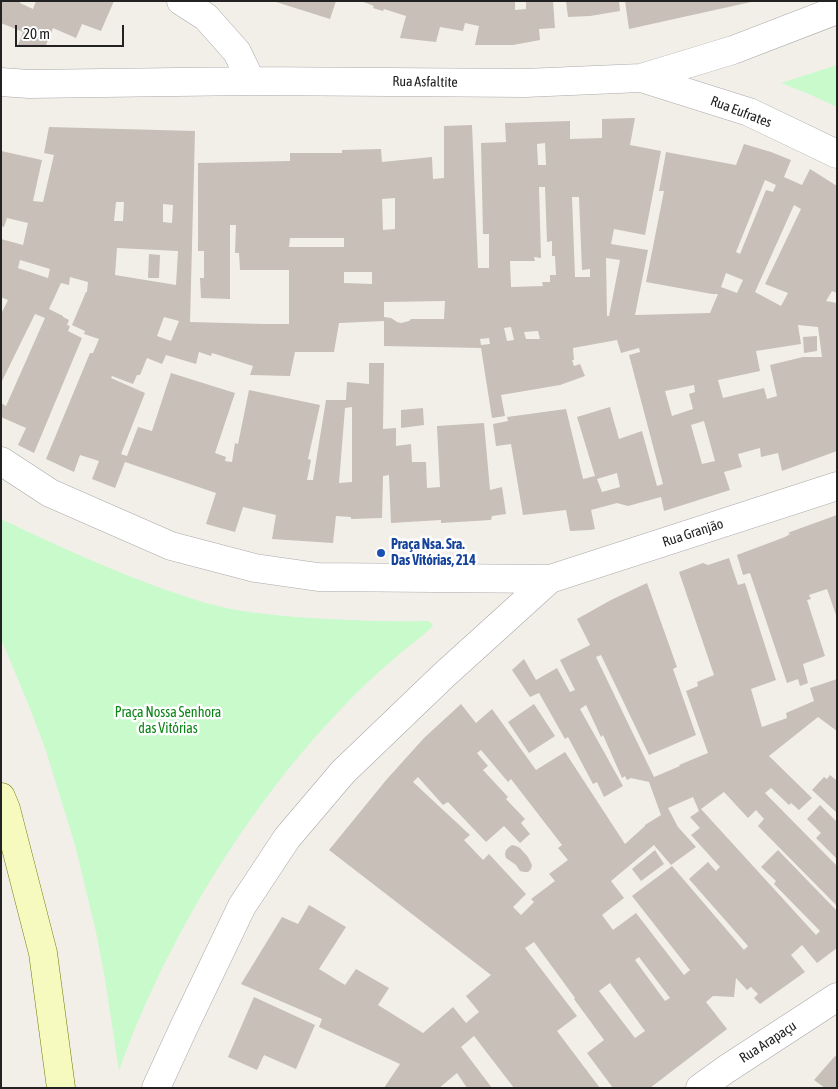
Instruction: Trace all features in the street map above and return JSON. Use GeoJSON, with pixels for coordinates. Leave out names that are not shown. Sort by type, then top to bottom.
{"type":"FeatureCollection","features":[{"type":"Feature","properties":{"kind":"main road"},"geometry":{"type":"LineString","coordinates":[[1,797],[6,809],[43,953],[61,1088]]}},
{"type":"Feature","properties":{"kind":"street"},"geometry":{"type":"LineString","coordinates":[[181,1],[206,17],[237,52],[251,81]]}},
{"type":"Feature","properties":{"kind":"street","name":"Rua Asfaltite"},"geometry":{"type":"LineString","coordinates":[[1,82],[29,84],[251,81],[524,84],[641,78],[733,50],[837,10]]}},
{"type":"Feature","properties":{"kind":"street","name":"Rua Eufrates"},"geometry":{"type":"LineString","coordinates":[[641,78],[749,112],[837,154]]}},
{"type":"Feature","properties":{"kind":"street"},"geometry":{"type":"LineString","coordinates":[[1,462],[50,493],[171,546],[255,568],[318,577],[550,579]]}},
{"type":"Feature","properties":{"kind":"street","name":"Rua Granjão"},"geometry":{"type":"LineString","coordinates":[[550,579],[837,486]]}},
{"type":"Feature","properties":{"kind":"street"},"geometry":{"type":"LineString","coordinates":[[156,1088],[182,1029],[242,906],[287,838],[343,772],[550,579]]}},
{"type":"Feature","properties":{"kind":"street","name":"Rua Arapaçu"},"geometry":{"type":"LineString","coordinates":[[700,1088],[722,1079],[837,997]]}},
{"type":"Feature","properties":{"kind":"green space"},"geometry":{"type":"Polygon","coordinates":[[[837,65],[837,107],[781,83],[837,65]]]}},
{"type":"Feature","properties":{"kind":"green space","name":"Praça Nossa Senhora das Vitórias"},"geometry":{"type":"Polygon","coordinates":[[[1,519],[126,575],[193,599],[231,609],[296,617],[427,621],[433,626],[361,688],[342,708],[307,747],[242,832],[212,878],[160,973],[119,1071],[96,932],[75,845],[46,751],[1,639],[1,519]]]}},
{"type":"Feature","properties":{"kind":"building"},"geometry":{"type":"Polygon","coordinates":[[[1,1],[21,1],[20,3],[33,9],[36,1],[114,1],[101,31],[82,24],[76,38],[53,28],[46,45],[18,45],[23,32],[1,23],[1,1]]]}},
{"type":"Feature","properties":{"kind":"building"},"geometry":{"type":"Polygon","coordinates":[[[273,1],[336,1],[330,19],[273,1]]]}},
{"type":"Feature","properties":{"kind":"building"},"geometry":{"type":"Polygon","coordinates":[[[361,1],[515,1],[515,10],[526,9],[526,1],[553,1],[555,28],[539,29],[540,40],[513,45],[475,45],[479,26],[465,23],[463,31],[440,27],[436,42],[400,38],[406,16],[384,9],[383,11],[373,8],[374,6],[361,1]]]}},
{"type":"Feature","properties":{"kind":"building"},"geometry":{"type":"Polygon","coordinates":[[[566,1],[619,1],[620,11],[590,16],[568,17],[566,1]]]}},
{"type":"Feature","properties":{"kind":"building"},"geometry":{"type":"Polygon","coordinates":[[[625,1],[751,1],[751,2],[629,29],[625,1]]]}},
{"type":"Feature","properties":{"kind":"building"},"geometry":{"type":"Polygon","coordinates":[[[635,118],[630,145],[661,151],[645,235],[614,229],[611,244],[648,250],[635,315],[710,313],[718,294],[646,282],[664,191],[659,191],[666,152],[736,165],[744,144],[791,160],[784,177],[802,185],[810,169],[837,186],[837,293],[832,291],[826,301],[837,303],[837,451],[782,471],[778,453],[761,457],[760,448],[738,454],[742,467],[724,472],[730,490],[664,511],[661,497],[628,506],[617,503],[591,510],[595,529],[570,531],[566,510],[523,515],[511,444],[496,446],[493,424],[508,421],[507,417],[566,409],[583,479],[595,476],[577,417],[610,407],[619,439],[642,431],[657,486],[663,484],[629,355],[640,352],[639,348],[621,353],[617,340],[573,348],[574,360],[572,360],[574,366],[580,364],[585,376],[560,385],[501,395],[505,416],[492,418],[481,348],[384,346],[384,321],[339,323],[334,352],[295,352],[290,376],[250,375],[253,366],[212,353],[211,356],[199,352],[196,364],[166,355],[162,364],[147,358],[140,375],[137,375],[133,384],[112,376],[111,378],[145,393],[121,454],[127,456],[138,427],[152,431],[171,373],[235,393],[215,453],[226,457],[225,461],[232,462],[235,443],[238,444],[249,390],[320,405],[308,459],[311,460],[307,480],[313,480],[326,400],[346,400],[347,382],[369,384],[369,363],[384,363],[383,429],[396,428],[396,446],[411,444],[412,462],[426,462],[427,488],[440,487],[437,426],[484,423],[490,490],[502,487],[506,514],[492,516],[491,520],[391,523],[389,475],[383,476],[382,518],[351,519],[351,517],[336,516],[333,543],[272,539],[276,515],[243,507],[235,532],[206,524],[216,493],[125,462],[115,488],[92,479],[99,461],[80,455],[74,472],[46,459],[90,353],[93,353],[99,339],[84,334],[85,331],[72,325],[87,292],[88,282],[70,277],[69,285],[61,283],[49,309],[69,320],[67,325],[70,326],[68,331],[82,338],[34,453],[18,445],[26,428],[1,417],[1,403],[6,406],[45,318],[35,314],[1,383],[1,314],[8,300],[1,297],[1,239],[23,245],[28,223],[7,218],[4,227],[1,226],[1,151],[42,160],[33,201],[43,202],[54,155],[44,153],[49,127],[195,131],[190,322],[289,324],[289,270],[240,270],[239,253],[235,253],[236,225],[230,225],[230,299],[201,298],[200,278],[204,278],[204,251],[198,251],[198,163],[290,161],[290,153],[342,153],[342,150],[381,149],[382,162],[432,157],[433,179],[444,178],[444,126],[472,125],[478,268],[489,268],[489,234],[483,234],[481,143],[506,142],[505,123],[570,121],[570,139],[602,138],[602,119],[635,118]],[[545,143],[537,144],[538,165],[546,165],[545,143]],[[765,180],[736,252],[740,254],[766,190],[773,192],[776,185],[765,180]],[[539,187],[541,258],[534,257],[535,261],[510,261],[511,287],[543,286],[542,282],[550,282],[550,275],[556,275],[555,256],[552,256],[552,241],[547,242],[545,187],[539,187]],[[572,197],[575,277],[590,277],[590,269],[582,270],[579,197],[572,197]],[[395,198],[382,199],[383,230],[395,229],[395,198]],[[116,202],[114,221],[123,221],[124,202],[116,202]],[[163,204],[163,222],[172,223],[173,205],[163,204]],[[794,205],[755,292],[781,306],[788,293],[765,284],[801,209],[794,205]],[[290,238],[289,247],[344,247],[344,238],[290,238]],[[117,248],[115,275],[176,285],[178,251],[117,248]],[[606,258],[607,316],[609,316],[620,260],[606,258]],[[20,260],[18,268],[48,278],[50,269],[20,260]],[[344,272],[344,283],[372,284],[372,272],[344,272]],[[726,273],[721,287],[737,293],[743,280],[726,273]],[[445,301],[384,302],[384,317],[391,318],[401,323],[411,319],[444,319],[445,301]],[[164,317],[157,336],[171,341],[179,321],[164,317]],[[798,325],[801,344],[756,351],[760,371],[718,380],[723,398],[764,388],[767,399],[777,396],[770,365],[803,357],[822,357],[818,327],[798,325]],[[511,327],[504,328],[507,341],[514,340],[511,327]],[[538,331],[524,332],[526,339],[540,339],[538,331]],[[489,338],[480,339],[481,345],[490,344],[489,338]],[[694,385],[665,391],[672,416],[693,409],[689,394],[695,392],[694,385]],[[352,407],[345,408],[339,483],[352,482],[352,407]],[[704,421],[691,425],[702,464],[715,461],[704,421]],[[617,473],[597,479],[602,492],[620,487],[617,473]]]}},
{"type":"Feature","properties":{"kind":"building"},"geometry":{"type":"Polygon","coordinates":[[[149,254],[160,255],[159,278],[148,278],[149,254]]]}},
{"type":"Feature","properties":{"kind":"building"},"geometry":{"type":"Polygon","coordinates":[[[817,336],[817,351],[804,353],[803,337],[817,336]]]}},
{"type":"Feature","properties":{"kind":"building"},"geometry":{"type":"Polygon","coordinates":[[[423,408],[424,425],[401,428],[401,410],[423,408]]]}},
{"type":"Feature","properties":{"kind":"building"},"geometry":{"type":"Polygon","coordinates":[[[837,515],[837,618],[827,589],[809,595],[811,599],[807,600],[825,656],[803,664],[808,683],[800,686],[798,679],[787,683],[750,573],[743,575],[737,555],[785,537],[790,532],[837,515]]]}},
{"type":"Feature","properties":{"kind":"building"},"geometry":{"type":"Polygon","coordinates":[[[729,558],[738,585],[745,583],[776,680],[751,689],[762,727],[787,718],[786,713],[814,701],[810,688],[837,679],[837,731],[818,717],[769,756],[812,798],[799,810],[791,803],[789,805],[771,788],[765,793],[837,866],[837,906],[758,826],[764,819],[756,810],[748,818],[724,792],[701,809],[816,935],[820,931],[774,884],[776,881],[761,867],[778,850],[837,911],[837,948],[817,963],[802,945],[791,955],[805,972],[760,1004],[754,998],[758,994],[751,987],[747,990],[736,978],[734,997],[713,996],[706,1002],[727,1029],[650,1088],[613,1088],[587,1053],[604,1040],[534,942],[525,948],[577,1016],[557,1031],[600,1088],[514,1088],[474,1036],[461,1047],[492,1088],[467,1088],[457,1073],[439,1088],[384,1088],[400,1064],[319,1027],[322,1019],[241,984],[282,917],[298,924],[309,905],[346,927],[319,969],[345,985],[356,969],[389,988],[378,1005],[423,1033],[453,1007],[466,1023],[479,1012],[466,996],[491,975],[329,850],[387,779],[424,738],[461,704],[476,723],[492,709],[536,770],[565,752],[625,844],[645,825],[661,815],[649,782],[631,778],[627,780],[625,776],[622,778],[603,735],[601,737],[586,705],[580,709],[623,786],[604,797],[597,782],[593,784],[568,737],[565,739],[539,693],[530,697],[512,670],[524,659],[536,680],[557,668],[570,692],[575,690],[560,660],[590,645],[577,619],[647,583],[677,667],[673,669],[696,735],[649,755],[601,655],[596,657],[654,777],[708,753],[686,691],[698,686],[697,682],[714,675],[679,572],[703,563],[708,565],[729,558]],[[481,750],[477,753],[488,766],[483,770],[525,819],[521,823],[530,834],[520,843],[504,826],[486,842],[448,802],[443,805],[418,777],[413,782],[470,835],[464,840],[483,860],[489,854],[526,894],[513,907],[521,915],[534,902],[531,899],[555,881],[549,874],[568,860],[558,848],[562,845],[511,779],[508,782],[481,750]],[[693,797],[668,808],[678,827],[696,847],[671,865],[654,845],[611,881],[624,898],[602,915],[613,930],[636,913],[684,975],[690,970],[632,896],[672,866],[744,950],[748,946],[689,879],[708,862],[716,871],[720,867],[691,835],[700,828],[690,817],[699,811],[693,797]],[[639,957],[635,960],[665,1001],[670,998],[639,957]],[[610,983],[599,991],[635,1038],[645,1031],[610,983]]]}},
{"type":"Feature","properties":{"kind":"building"},"geometry":{"type":"Polygon","coordinates":[[[534,704],[555,736],[529,753],[508,722],[534,704]]]}},
{"type":"Feature","properties":{"kind":"building"},"geometry":{"type":"Polygon","coordinates":[[[830,775],[837,781],[837,813],[812,790],[824,777],[827,779],[830,775]]]}},
{"type":"Feature","properties":{"kind":"building"},"geometry":{"type":"Polygon","coordinates":[[[820,805],[837,822],[837,859],[816,838],[821,833],[807,819],[820,805]]]}},
{"type":"Feature","properties":{"kind":"building"},"geometry":{"type":"Polygon","coordinates":[[[512,845],[520,848],[528,857],[532,865],[528,872],[520,871],[516,865],[506,858],[506,850],[512,845]]]}},
{"type":"Feature","properties":{"kind":"building"},"geometry":{"type":"Polygon","coordinates":[[[655,850],[664,864],[641,881],[632,869],[655,850]]]}},
{"type":"Feature","properties":{"kind":"building"},"geometry":{"type":"Polygon","coordinates":[[[254,997],[315,1025],[296,1069],[264,1055],[257,1070],[228,1057],[254,997]]]}},
{"type":"Feature","properties":{"kind":"building"},"geometry":{"type":"Polygon","coordinates":[[[835,1056],[837,1057],[837,1088],[825,1088],[814,1080],[835,1056]]]}},
{"type":"Feature","properties":{"kind":"place","name":"Praça Nsa. Sra. Das Vitórias, 214"},"geometry":{"type":"Point","coordinates":[381,553]}}]}
